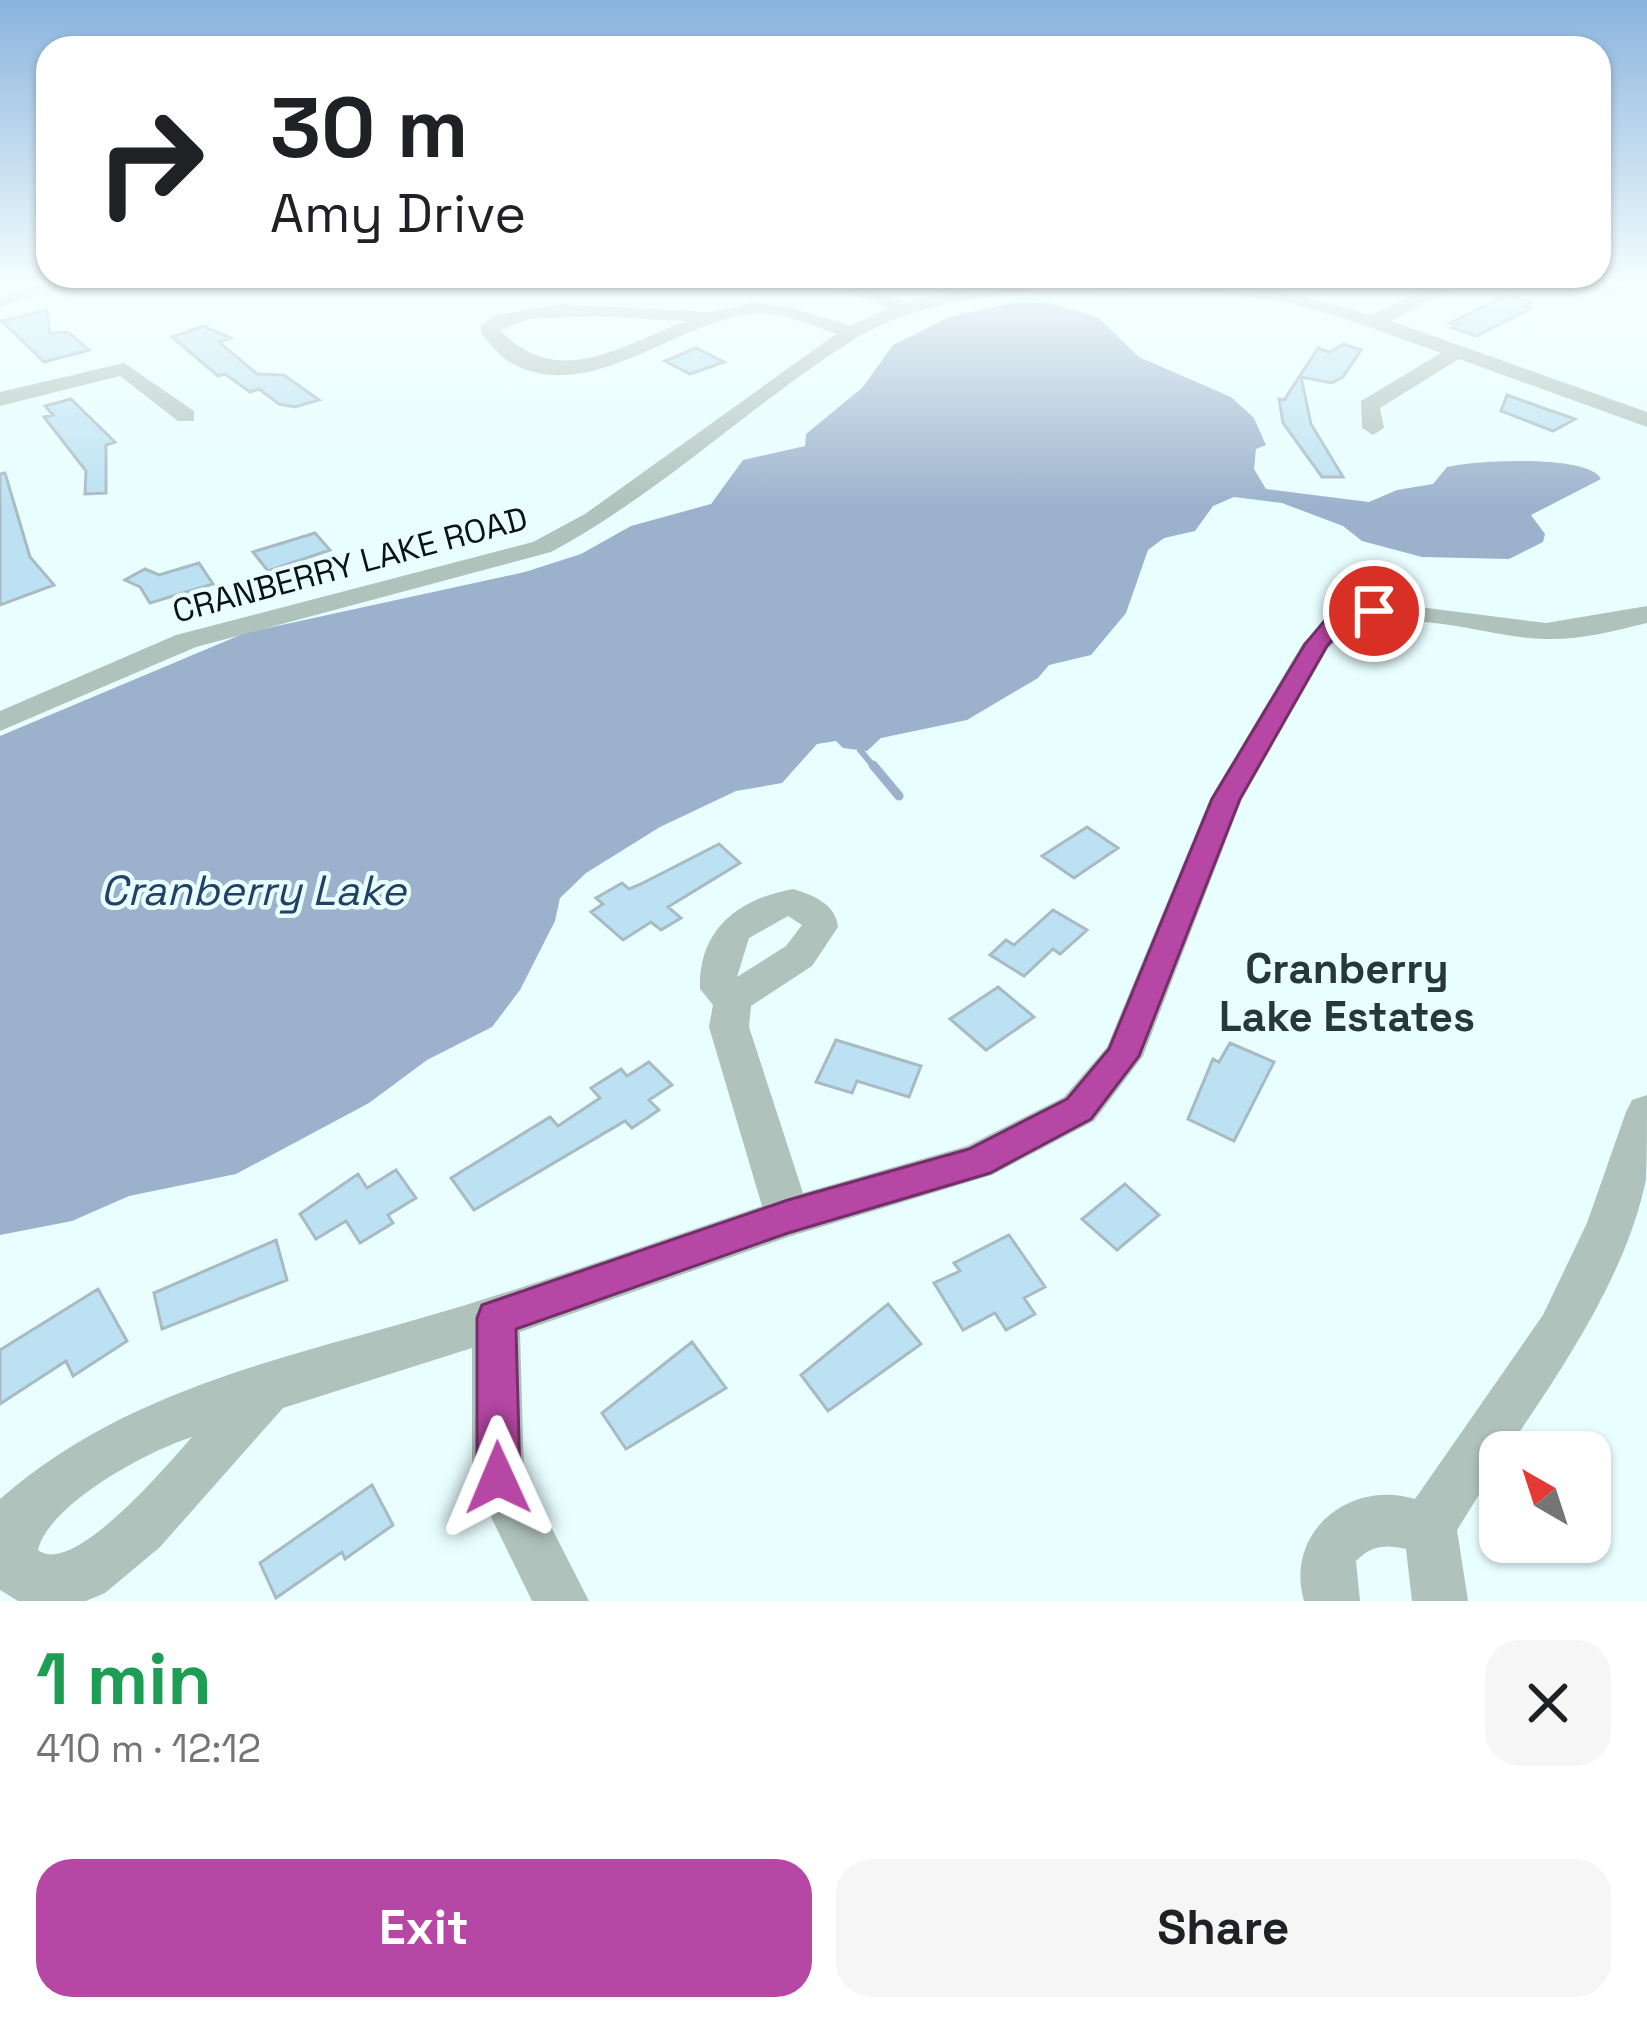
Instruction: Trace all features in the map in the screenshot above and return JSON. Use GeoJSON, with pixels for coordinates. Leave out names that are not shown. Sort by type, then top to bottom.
{"type":"FeatureCollection","features":[{"type":"Feature","properties":{"kind":"street"},"geometry":{"type":"LineString","coordinates":[[518,358],[574,365],[595,358]]}},
{"type":"Feature","properties":{"kind":"street","name":"CRANBERRY LAKE ROAD"},"geometry":{"type":"LineString","coordinates":[[0,722],[207,635],[477,569],[542,547],[593,519],[817,358]]}},
{"type":"Feature","properties":{"kind":"street"},"geometry":{"type":"LineString","coordinates":[[1373,428],[1369,406],[1447,358]]}},
{"type":"Feature","properties":{"kind":"street","name":"CRANBERRY LAKE ROAD"},"geometry":{"type":"LineString","coordinates":[[1469,358],[1647,420]]}},
{"type":"Feature","properties":{"kind":"street"},"geometry":{"type":"LineString","coordinates":[[0,399],[124,369],[187,416]]}},
{"type":"Feature","properties":{"kind":"street"},"geometry":{"type":"LineString","coordinates":[[269,1387],[105,1560],[64,1583],[37,1582],[18,1573],[9,1557],[19,1518],[70,1472],[169,1419],[269,1387],[496,1318],[788,1216],[977,1162],[1079,1109],[1123,1056],[1226,799],[1334,624],[1374,611],[1548,631],[1640,624]]}},
{"type":"Feature","properties":{"kind":"street"},"geometry":{"type":"LineString","coordinates":[[733,999],[732,1051],[788,1216]]}},
{"type":"Feature","properties":{"kind":"street"},"geometry":{"type":"LineString","coordinates":[[1440,1601],[1430,1530],[1438,1507],[1560,1331],[1609,1225],[1647,1112]]}},
{"type":"Feature","properties":{"kind":"street"},"geometry":{"type":"LineString","coordinates":[[496,1318],[498,1478],[561,1601]]}},
{"type":"Feature","properties":{"kind":"street"},"geometry":{"type":"LineString","coordinates":[[1332,1601],[1324,1582],[1327,1554],[1338,1539],[1366,1522],[1393,1520],[1430,1530]]}},
{"type":"Feature","properties":{"kind":"water","name":"Cranberry Lake"},"geometry":{"type":"Polygon","coordinates":[[[884,358],[1141,358],[1231,397],[1254,418],[1266,445],[1256,449],[1254,469],[1266,489],[1369,502],[1397,490],[1433,484],[1447,467],[1505,461],[1576,466],[1601,479],[1531,515],[1545,534],[1543,542],[1509,559],[1422,557],[1362,541],[1343,526],[1282,503],[1234,497],[1213,506],[1195,531],[1164,538],[1148,550],[1126,613],[1091,655],[1049,665],[1038,678],[967,720],[881,738],[867,751],[843,748],[836,741],[817,744],[782,783],[736,791],[660,827],[586,873],[560,898],[555,921],[520,990],[492,1027],[427,1060],[369,1103],[236,1174],[129,1196],[72,1221],[0,1235],[0,736],[245,633],[525,572],[581,554],[631,526],[711,504],[743,460],[805,446],[806,434],[862,388],[884,358]]]}},
{"type":"Feature","properties":{"kind":"building"},"geometry":{"type":"Polygon","coordinates":[[[196,358],[238,358],[257,374],[284,375],[319,400],[295,407],[279,404],[259,389],[250,392],[225,374],[218,376],[196,358]]]}},
{"type":"Feature","properties":{"kind":"building"},"geometry":{"type":"Polygon","coordinates":[[[715,358],[724,362],[690,374],[665,361],[715,358]]]}},
{"type":"Feature","properties":{"kind":"building"},"geometry":{"type":"Polygon","coordinates":[[[1312,358],[1356,358],[1343,377],[1332,383],[1301,377],[1311,424],[1343,477],[1322,477],[1283,423],[1279,399],[1284,400],[1312,358]]]}},
{"type":"Feature","properties":{"kind":"building"},"geometry":{"type":"Polygon","coordinates":[[[1507,395],[1575,419],[1553,431],[1501,411],[1507,395]]]}},
{"type":"Feature","properties":{"kind":"building"},"geometry":{"type":"Polygon","coordinates":[[[71,399],[115,442],[106,445],[106,493],[85,494],[86,471],[44,417],[53,415],[45,406],[71,399]]]}},
{"type":"Feature","properties":{"kind":"building"},"geometry":{"type":"Polygon","coordinates":[[[5,473],[30,557],[54,585],[0,605],[0,474],[5,473]]]}},
{"type":"Feature","properties":{"kind":"building"},"geometry":{"type":"Polygon","coordinates":[[[315,533],[330,550],[268,571],[253,552],[315,533]]]}},
{"type":"Feature","properties":{"kind":"building"},"geometry":{"type":"Polygon","coordinates":[[[199,563],[213,584],[150,603],[140,587],[125,580],[145,569],[159,575],[199,563]]]}},
{"type":"Feature","properties":{"kind":"building"},"geometry":{"type":"Polygon","coordinates":[[[1087,827],[1118,848],[1074,878],[1042,856],[1087,827]]]}},
{"type":"Feature","properties":{"kind":"building"},"geometry":{"type":"Polygon","coordinates":[[[719,844],[740,863],[668,907],[681,918],[661,930],[651,922],[623,940],[591,912],[603,904],[596,898],[622,883],[629,889],[719,844]]]}},
{"type":"Feature","properties":{"kind":"building"},"geometry":{"type":"Polygon","coordinates":[[[1053,910],[1087,930],[1060,954],[1053,949],[1024,976],[990,955],[1006,940],[1014,945],[1053,910]]]}},
{"type":"Feature","properties":{"kind":"building"},"geometry":{"type":"Polygon","coordinates":[[[998,987],[1034,1017],[986,1050],[950,1019],[998,987]]]}},
{"type":"Feature","properties":{"kind":"building"},"geometry":{"type":"Polygon","coordinates":[[[836,1040],[921,1066],[909,1097],[857,1081],[852,1093],[816,1082],[836,1040]]]}},
{"type":"Feature","properties":{"kind":"building"},"geometry":{"type":"Polygon","coordinates":[[[1230,1043],[1274,1062],[1234,1141],[1188,1119],[1213,1059],[1219,1062],[1230,1043]]]}},
{"type":"Feature","properties":{"kind":"building"},"geometry":{"type":"Polygon","coordinates":[[[649,1062],[672,1085],[649,1100],[659,1110],[632,1128],[625,1121],[474,1210],[451,1178],[550,1117],[558,1126],[600,1098],[591,1088],[621,1069],[627,1076],[649,1062]]]}},
{"type":"Feature","properties":{"kind":"building"},"geometry":{"type":"Polygon","coordinates":[[[396,1170],[416,1198],[388,1215],[393,1223],[360,1243],[346,1221],[316,1239],[300,1214],[358,1174],[367,1188],[396,1170]]]}},
{"type":"Feature","properties":{"kind":"building"},"geometry":{"type":"Polygon","coordinates":[[[1125,1184],[1159,1215],[1117,1250],[1082,1219],[1125,1184]]]}},
{"type":"Feature","properties":{"kind":"building"},"geometry":{"type":"Polygon","coordinates":[[[1009,1235],[1045,1287],[1024,1298],[1035,1314],[1006,1330],[995,1313],[963,1330],[934,1283],[960,1271],[954,1263],[1009,1235]]]}},
{"type":"Feature","properties":{"kind":"building"},"geometry":{"type":"Polygon","coordinates":[[[276,1240],[287,1280],[162,1329],[154,1293],[276,1240]]]}},
{"type":"Feature","properties":{"kind":"building"},"geometry":{"type":"Polygon","coordinates":[[[98,1289],[127,1341],[73,1376],[66,1361],[0,1404],[0,1350],[98,1289]]]}},
{"type":"Feature","properties":{"kind":"building"},"geometry":{"type":"Polygon","coordinates":[[[888,1304],[921,1344],[828,1411],[801,1375],[888,1304]]]}},
{"type":"Feature","properties":{"kind":"building"},"geometry":{"type":"Polygon","coordinates":[[[692,1342],[726,1388],[626,1449],[602,1413],[692,1342]]]}},
{"type":"Feature","properties":{"kind":"building"},"geometry":{"type":"Polygon","coordinates":[[[372,1485],[393,1525],[345,1559],[342,1552],[276,1598],[260,1563],[372,1485]]]}},
{"type":"Feature","properties":{"kind":"waterway"},"geometry":{"type":"LineString","coordinates":[[860,750],[875,768]]}},
{"type":"Feature","properties":{"kind":"waterway"},"geometry":{"type":"LineString","coordinates":[[873,765],[899,796]]}},
{"type":"Feature","properties":{"kind":"district","name":"Cranberry Lake Estates"},"geometry":{"type":"Point","coordinates":[1347,992]}},
{"type":"Feature","properties":{"kind":"route"},"geometry":{"type":"LineString","coordinates":[[498,1478],[496,1318],[788,1216],[977,1162],[1044,1132],[1079,1109],[1123,1056],[1226,799],[1317,644],[1334,624],[1374,611]]}}]}
